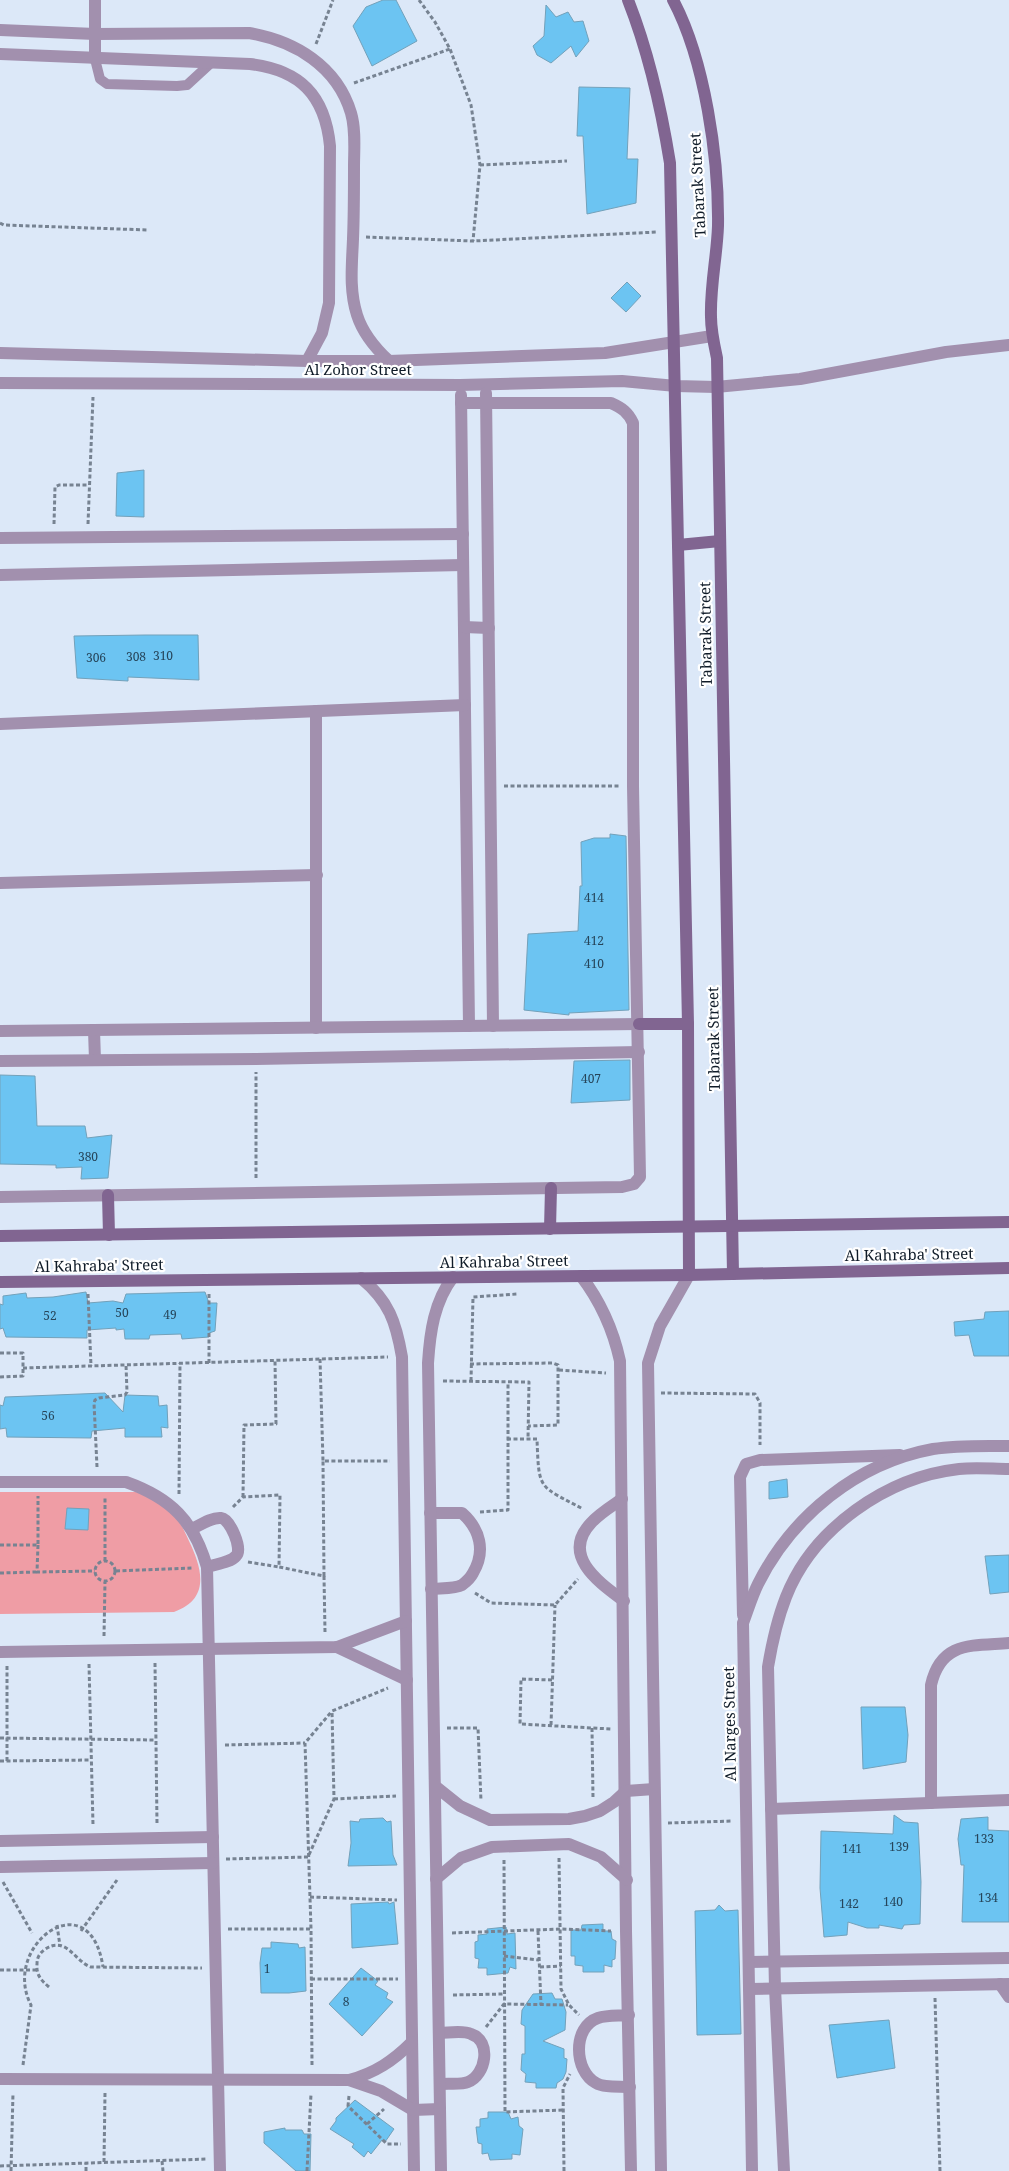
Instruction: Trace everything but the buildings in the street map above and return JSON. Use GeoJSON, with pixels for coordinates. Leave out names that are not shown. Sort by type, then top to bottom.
{"type":"FeatureCollection","features":[{"type":"Feature","properties":{"kind":"street"},"geometry":{"type":"LineString","coordinates":[[95,0],[95,59]]}},
{"type":"Feature","properties":{"kind":"street","name":"Tabarak Street"},"geometry":{"type":"LineString","coordinates":[[628,0],[641,32],[660,104],[670,163],[673,231],[688,1024],[689,1275]]}},
{"type":"Feature","properties":{"kind":"street","name":"Tabarak Street"},"geometry":{"type":"LineString","coordinates":[[673,0],[691,44],[712,133],[718,226],[712,296],[712,336],[717,358],[716,387],[734,1274]]}},
{"type":"Feature","properties":{"kind":"street"},"geometry":{"type":"LineString","coordinates":[[0,30],[95,34],[249,33],[271,37],[292,45],[311,57],[327,71],[339,88],[351,114],[354,140],[351,288],[357,316],[370,341],[389,361]]}},
{"type":"Feature","properties":{"kind":"street"},"geometry":{"type":"LineString","coordinates":[[0,54],[271,66],[291,74],[307,88],[320,104],[328,124],[330,146],[329,303],[322,334],[307,362]]}},
{"type":"Feature","properties":{"kind":"street","name":"Al Zohor Street"},"geometry":{"type":"LineString","coordinates":[[0,353],[307,362],[389,361],[605,353],[712,336]]}},
{"type":"Feature","properties":{"kind":"street","name":"Al Zohor Street"},"geometry":{"type":"LineString","coordinates":[[0,383],[460,385],[622,381],[676,386],[716,387],[800,379],[946,352],[1009,345]]}},
{"type":"Feature","properties":{"kind":"street"},"geometry":{"type":"LineString","coordinates":[[486,384],[493,1026]]}},
{"type":"Feature","properties":{"kind":"street"},"geometry":{"type":"LineString","coordinates":[[460,385],[469,1026]]}},
{"type":"Feature","properties":{"kind":"street"},"geometry":{"type":"LineString","coordinates":[[0,1197],[628,1187],[634,1184],[640,1177],[640,1052],[633,786],[633,423],[621,407],[611,403],[461,403]]}},
{"type":"Feature","properties":{"kind":"street"},"geometry":{"type":"LineString","coordinates":[[0,538],[463,534]]}},
{"type":"Feature","properties":{"kind":"street"},"geometry":{"type":"LineString","coordinates":[[678,545],[720,541]]}},
{"type":"Feature","properties":{"kind":"street"},"geometry":{"type":"LineString","coordinates":[[0,575],[463,565]]}},
{"type":"Feature","properties":{"kind":"street"},"geometry":{"type":"LineString","coordinates":[[464,627],[489,628]]}},
{"type":"Feature","properties":{"kind":"street"},"geometry":{"type":"LineString","coordinates":[[0,724],[465,706]]}},
{"type":"Feature","properties":{"kind":"street"},"geometry":{"type":"LineString","coordinates":[[316,711],[316,1028]]}},
{"type":"Feature","properties":{"kind":"street"},"geometry":{"type":"LineString","coordinates":[[0,883],[317,875]]}},
{"type":"Feature","properties":{"kind":"street"},"geometry":{"type":"LineString","coordinates":[[0,1031],[688,1024]]}},
{"type":"Feature","properties":{"kind":"street"},"geometry":{"type":"LineString","coordinates":[[94,1030],[95,1060]]}},
{"type":"Feature","properties":{"kind":"street"},"geometry":{"type":"LineString","coordinates":[[0,1061],[256,1059],[640,1052]]}},
{"type":"Feature","properties":{"kind":"street"},"geometry":{"type":"LineString","coordinates":[[550,1229],[551,1188]]}},
{"type":"Feature","properties":{"kind":"street"},"geometry":{"type":"LineString","coordinates":[[108,1195],[109,1235]]}},
{"type":"Feature","properties":{"kind":"street","name":"Al Kahraba' Street"},"geometry":{"type":"LineString","coordinates":[[0,1236],[1009,1222]]}},
{"type":"Feature","properties":{"kind":"street","name":"Al Kahraba' Street"},"geometry":{"type":"LineString","coordinates":[[0,1282],[689,1275],[1009,1268]]}},
{"type":"Feature","properties":{"kind":"street"},"geometry":{"type":"LineString","coordinates":[[661,2171],[648,1363],[653,1344],[669,1308],[689,1275]]}},
{"type":"Feature","properties":{"kind":"street"},"geometry":{"type":"LineString","coordinates":[[581,1276],[592,1291],[610,1324],[620,1361],[627,1880],[626,1931],[631,2171]]}},
{"type":"Feature","properties":{"kind":"street"},"geometry":{"type":"LineString","coordinates":[[441,2171],[439,1934],[436,1879],[428,1380],[430,1339],[435,1315],[442,1292],[454,1277]]}},
{"type":"Feature","properties":{"kind":"street"},"geometry":{"type":"LineString","coordinates":[[361,1278],[378,1292],[390,1312],[398,1334],[402,1357],[414,2171]]}},
{"type":"Feature","properties":{"kind":"street","name":"Al Narges Street"},"geometry":{"type":"LineString","coordinates":[[752,2171],[743,1623],[758,1584],[779,1549],[805,1517],[836,1490],[872,1469],[910,1455],[954,1446],[1009,1446]]}},
{"type":"Feature","properties":{"kind":"street"},"geometry":{"type":"LineString","coordinates":[[743,1623],[740,1477],[746,1464],[760,1460],[910,1455]]}},
{"type":"Feature","properties":{"kind":"street"},"geometry":{"type":"LineString","coordinates":[[784,2171],[774,1963],[768,1667],[774,1630],[787,1595],[805,1562],[829,1534],[857,1509],[888,1490],[923,1476],[960,1469],[1009,1468]]}},
{"type":"Feature","properties":{"kind":"street"},"geometry":{"type":"LineString","coordinates":[[0,1482],[126,1482],[145,1489],[163,1499],[179,1512],[192,1529],[201,1547],[207,1567],[220,2165]]}},
{"type":"Feature","properties":{"kind":"street"},"geometry":{"type":"LineString","coordinates":[[622,1499],[598,1517],[585,1532],[582,1541],[582,1560],[593,1578],[624,1601]]}},
{"type":"Feature","properties":{"kind":"street"},"geometry":{"type":"LineString","coordinates":[[430,1513],[462,1513],[471,1521],[480,1543],[480,1555],[471,1577],[462,1585],[431,1589]]}},
{"type":"Feature","properties":{"kind":"street"},"geometry":{"type":"LineString","coordinates":[[192,1529],[216,1518],[223,1518],[228,1521],[239,1549],[237,1555],[232,1559],[207,1567]]}},
{"type":"Feature","properties":{"kind":"street"},"geometry":{"type":"LineString","coordinates":[[4,1652],[331,1647],[406,1621]]}},
{"type":"Feature","properties":{"kind":"street"},"geometry":{"type":"LineString","coordinates":[[931,1803],[931,1685],[934,1671],[941,1660],[952,1651],[964,1646],[1009,1643]]}},
{"type":"Feature","properties":{"kind":"street"},"geometry":{"type":"LineString","coordinates":[[331,1647],[407,1680]]}},
{"type":"Feature","properties":{"kind":"street"},"geometry":{"type":"LineString","coordinates":[[435,1786],[460,1806],[490,1820],[569,1819],[593,1813],[614,1802],[626,1791],[654,1789]]}},
{"type":"Feature","properties":{"kind":"street"},"geometry":{"type":"LineString","coordinates":[[771,1809],[1009,1800]]}},
{"type":"Feature","properties":{"kind":"street"},"geometry":{"type":"LineString","coordinates":[[0,1841],[213,1837]]}},
{"type":"Feature","properties":{"kind":"street"},"geometry":{"type":"LineString","coordinates":[[436,1879],[462,1858],[476,1852],[504,1846],[569,1844],[586,1849],[615,1868],[627,1880]]}},
{"type":"Feature","properties":{"kind":"street"},"geometry":{"type":"LineString","coordinates":[[0,1867],[213,1862]]}},
{"type":"Feature","properties":{"kind":"street"},"geometry":{"type":"LineString","coordinates":[[749,1962],[1009,1958]]}},
{"type":"Feature","properties":{"kind":"street"},"geometry":{"type":"LineString","coordinates":[[749,1989],[1004,1984],[1009,1997]]}},
{"type":"Feature","properties":{"kind":"street"},"geometry":{"type":"LineString","coordinates":[[629,2015],[597,2019],[590,2024],[580,2040],[579,2058],[585,2074],[597,2085],[630,2087]]}},
{"type":"Feature","properties":{"kind":"street"},"geometry":{"type":"LineString","coordinates":[[440,2033],[471,2033],[478,2039],[483,2048],[485,2058],[477,2076],[468,2082],[441,2084]]}},
{"type":"Feature","properties":{"kind":"street"},"geometry":{"type":"LineString","coordinates":[[12,2079],[349,2080],[367,2075],[384,2067],[399,2056],[412,2042]]}},
{"type":"Feature","properties":{"kind":"street"},"geometry":{"type":"LineString","coordinates":[[349,2080],[382,2091],[413,2110],[440,2110]]}},
{"type":"Feature","properties":{"kind":"lane"},"geometry":{"type":"LineString","coordinates":[[95,59],[100,79],[107,84],[168,86],[187,84],[212,62]]}},
{"type":"Feature","properties":{"kind":"path"},"geometry":{"type":"LineString","coordinates":[[311,57],[332,0]]}},
{"type":"Feature","properties":{"kind":"path"},"geometry":{"type":"LineString","coordinates":[[419,0],[435,22],[450,49],[471,105],[480,165],[473,242]]}},
{"type":"Feature","properties":{"kind":"path"},"geometry":{"type":"LineString","coordinates":[[339,88],[450,49]]}},
{"type":"Feature","properties":{"kind":"path"},"geometry":{"type":"LineString","coordinates":[[480,165],[567,161]]}},
{"type":"Feature","properties":{"kind":"path"},"geometry":{"type":"LineString","coordinates":[[0,223],[4,225],[148,230]]}},
{"type":"Feature","properties":{"kind":"path"},"geometry":{"type":"LineString","coordinates":[[353,236],[473,242],[673,231]]}},
{"type":"Feature","properties":{"kind":"path"},"geometry":{"type":"LineString","coordinates":[[87,537],[93,384]]}},
{"type":"Feature","properties":{"kind":"path"},"geometry":{"type":"LineString","coordinates":[[54,537],[55,487],[59,485],[88,485]]}},
{"type":"Feature","properties":{"kind":"path"},"geometry":{"type":"LineString","coordinates":[[491,786],[633,786]]}},
{"type":"Feature","properties":{"kind":"path"},"geometry":{"type":"LineString","coordinates":[[256,1059],[256,1192]]}},
{"type":"Feature","properties":{"kind":"path"},"geometry":{"type":"LineString","coordinates":[[471,1381],[473,1297],[526,1293],[526,1276]]}},
{"type":"Feature","properties":{"kind":"path"},"geometry":{"type":"LineString","coordinates":[[209,1280],[209,1363]]}},
{"type":"Feature","properties":{"kind":"path"},"geometry":{"type":"LineString","coordinates":[[88,1281],[91,1366]]}},
{"type":"Feature","properties":{"kind":"path"},"geometry":{"type":"LineString","coordinates":[[0,1353],[23,1353],[23,1376],[0,1377]]}},
{"type":"Feature","properties":{"kind":"path"},"geometry":{"type":"LineString","coordinates":[[23,1368],[402,1357]]}},
{"type":"Feature","properties":{"kind":"path"},"geometry":{"type":"LineString","coordinates":[[320,1359],[324,1576],[331,1647]]}},
{"type":"Feature","properties":{"kind":"path"},"geometry":{"type":"LineString","coordinates":[[244,1497],[244,1425],[276,1424],[275,1361]]}},
{"type":"Feature","properties":{"kind":"path"},"geometry":{"type":"LineString","coordinates":[[179,1512],[180,1363]]}},
{"type":"Feature","properties":{"kind":"path"},"geometry":{"type":"LineString","coordinates":[[470,1364],[553,1363],[558,1365],[558,1424],[528,1426]]}},
{"type":"Feature","properties":{"kind":"path"},"geometry":{"type":"LineString","coordinates":[[105,1561],[94,1403],[99,1398],[125,1396],[127,1392],[126,1365]]}},
{"type":"Feature","properties":{"kind":"path"},"geometry":{"type":"LineString","coordinates":[[559,1370],[620,1373]]}},
{"type":"Feature","properties":{"kind":"path"},"geometry":{"type":"LineString","coordinates":[[428,1380],[529,1382],[528,1439]]}},
{"type":"Feature","properties":{"kind":"path"},"geometry":{"type":"LineString","coordinates":[[462,1513],[508,1510],[508,1382]]}},
{"type":"Feature","properties":{"kind":"path"},"geometry":{"type":"LineString","coordinates":[[648,1393],[755,1394],[760,1403],[760,1460]]}},
{"type":"Feature","properties":{"kind":"path"},"geometry":{"type":"LineString","coordinates":[[507,1439],[537,1439],[539,1476],[543,1486],[598,1517]]}},
{"type":"Feature","properties":{"kind":"path"},"geometry":{"type":"LineString","coordinates":[[323,1461],[403,1461]]}},
{"type":"Feature","properties":{"kind":"path"},"geometry":{"type":"LineString","coordinates":[[37,1572],[38,1482]]}},
{"type":"Feature","properties":{"kind":"path"},"geometry":{"type":"LineString","coordinates":[[223,1518],[244,1497],[280,1494],[279,1567]]}},
{"type":"Feature","properties":{"kind":"path"},"geometry":{"type":"LineString","coordinates":[[0,1545],[38,1545]]}},
{"type":"Feature","properties":{"kind":"path"},"geometry":{"type":"LineString","coordinates":[[232,1559],[324,1576]]}},
{"type":"Feature","properties":{"kind":"path"},"geometry":{"type":"LineString","coordinates":[[105,1561],[111,1562],[116,1571],[114,1577],[105,1582],[99,1580],[95,1571],[98,1564],[105,1561]]}},
{"type":"Feature","properties":{"kind":"path"},"geometry":{"type":"LineString","coordinates":[[116,1571],[207,1567]]}},
{"type":"Feature","properties":{"kind":"path"},"geometry":{"type":"LineString","coordinates":[[551,1726],[555,1605],[587,1570]]}},
{"type":"Feature","properties":{"kind":"path"},"geometry":{"type":"LineString","coordinates":[[0,1573],[95,1571]]}},
{"type":"Feature","properties":{"kind":"path"},"geometry":{"type":"LineString","coordinates":[[104,1650],[105,1582]]}},
{"type":"Feature","properties":{"kind":"path"},"geometry":{"type":"LineString","coordinates":[[462,1585],[491,1603],[555,1605]]}},
{"type":"Feature","properties":{"kind":"path"},"geometry":{"type":"LineString","coordinates":[[155,1650],[157,1838]]}},
{"type":"Feature","properties":{"kind":"path"},"geometry":{"type":"LineString","coordinates":[[89,1651],[93,1839]]}},
{"type":"Feature","properties":{"kind":"path"},"geometry":{"type":"LineString","coordinates":[[4,1652],[7,1761]]}},
{"type":"Feature","properties":{"kind":"path"},"geometry":{"type":"LineString","coordinates":[[552,1680],[521,1678],[520,1724],[625,1729]]}},
{"type":"Feature","properties":{"kind":"path"},"geometry":{"type":"LineString","coordinates":[[307,2171],[312,2080],[311,1929],[305,1742],[332,1711],[407,1680]]}},
{"type":"Feature","properties":{"kind":"path"},"geometry":{"type":"LineString","coordinates":[[308,1857],[334,1799],[332,1711]]}},
{"type":"Feature","properties":{"kind":"path"},"geometry":{"type":"LineString","coordinates":[[434,1728],[478,1728],[482,1816]]}},
{"type":"Feature","properties":{"kind":"path"},"geometry":{"type":"LineString","coordinates":[[592,1728],[593,1813]]}},
{"type":"Feature","properties":{"kind":"path"},"geometry":{"type":"LineString","coordinates":[[0,1738],[156,1740]]}},
{"type":"Feature","properties":{"kind":"path"},"geometry":{"type":"LineString","coordinates":[[211,1745],[305,1742]]}},
{"type":"Feature","properties":{"kind":"path"},"geometry":{"type":"LineString","coordinates":[[0,1761],[91,1760]]}},
{"type":"Feature","properties":{"kind":"path"},"geometry":{"type":"LineString","coordinates":[[334,1799],[408,1795]]}},
{"type":"Feature","properties":{"kind":"path"},"geometry":{"type":"LineString","coordinates":[[655,1824],[746,1820]]}},
{"type":"Feature","properties":{"kind":"path"},"geometry":{"type":"LineString","coordinates":[[559,1844],[561,1989],[569,2006],[584,2017],[597,2019]]}},
{"type":"Feature","properties":{"kind":"path"},"geometry":{"type":"LineString","coordinates":[[504,1846],[505,2112],[563,2110]]}},
{"type":"Feature","properties":{"kind":"path"},"geometry":{"type":"LineString","coordinates":[[213,1862],[308,1857]]}},
{"type":"Feature","properties":{"kind":"path"},"geometry":{"type":"LineString","coordinates":[[82,1930],[127,1865]]}},
{"type":"Feature","properties":{"kind":"path"},"geometry":{"type":"LineString","coordinates":[[0,1878],[32,1933]]}},
{"type":"Feature","properties":{"kind":"path"},"geometry":{"type":"LineString","coordinates":[[310,1897],[410,1900]]}},
{"type":"Feature","properties":{"kind":"path"},"geometry":{"type":"LineString","coordinates":[[57,1924],[60,1946]]}},
{"type":"Feature","properties":{"kind":"path"},"geometry":{"type":"LineString","coordinates":[[48,1926],[57,1924],[82,1930],[97,1946],[103,1967]]}},
{"type":"Feature","properties":{"kind":"path"},"geometry":{"type":"LineString","coordinates":[[29,1937],[40,1929]]}},
{"type":"Feature","properties":{"kind":"path"},"geometry":{"type":"LineString","coordinates":[[215,1929],[311,1929]]}},
{"type":"Feature","properties":{"kind":"path"},"geometry":{"type":"LineString","coordinates":[[439,1934],[560,1929],[626,1931]]}},
{"type":"Feature","properties":{"kind":"path"},"geometry":{"type":"LineString","coordinates":[[538,1931],[541,2005]]}},
{"type":"Feature","properties":{"kind":"path"},"geometry":{"type":"LineString","coordinates":[[49,1987],[38,1976],[36,1970],[37,1959],[40,1953],[48,1948],[60,1946],[71,1950],[86,1965],[103,1967],[216,1968]]}},
{"type":"Feature","properties":{"kind":"path"},"geometry":{"type":"LineString","coordinates":[[504,1956],[539,1960]]}},
{"type":"Feature","properties":{"kind":"path"},"geometry":{"type":"LineString","coordinates":[[15,1965],[15,1978]]}},
{"type":"Feature","properties":{"kind":"path"},"geometry":{"type":"LineString","coordinates":[[540,1967],[561,1966]]}},
{"type":"Feature","properties":{"kind":"path"},"geometry":{"type":"LineString","coordinates":[[0,1970],[36,1970]]}},
{"type":"Feature","properties":{"kind":"path"},"geometry":{"type":"LineString","coordinates":[[311,1980],[411,1979]]}},
{"type":"Feature","properties":{"kind":"path"},"geometry":{"type":"LineString","coordinates":[[935,1985],[940,2171]]}},
{"type":"Feature","properties":{"kind":"path"},"geometry":{"type":"LineString","coordinates":[[11,2171],[12,2079],[31,2005],[21,1993]]}},
{"type":"Feature","properties":{"kind":"path"},"geometry":{"type":"LineString","coordinates":[[439,1995],[504,1994]]}},
{"type":"Feature","properties":{"kind":"path"},"geometry":{"type":"LineString","coordinates":[[504,2004],[569,2006]]}},
{"type":"Feature","properties":{"kind":"path"},"geometry":{"type":"LineString","coordinates":[[478,2039],[504,2004]]}},
{"type":"Feature","properties":{"kind":"path"},"geometry":{"type":"LineString","coordinates":[[564,2171],[562,2088],[566,2078],[582,2066]]}},
{"type":"Feature","properties":{"kind":"path"},"geometry":{"type":"LineString","coordinates":[[104,2162],[105,2080]]}},
{"type":"Feature","properties":{"kind":"path"},"geometry":{"type":"LineString","coordinates":[[349,2080],[348,2106],[388,2144],[413,2144]]}},
{"type":"Feature","properties":{"kind":"path"},"geometry":{"type":"LineString","coordinates":[[367,2124],[396,2098]]}},
{"type":"Feature","properties":{"kind":"path"},"geometry":{"type":"LineString","coordinates":[[0,2166],[162,2161],[220,2165]]}},
{"type":"Feature","properties":{"kind":"path"},"geometry":{"type":"LineString","coordinates":[[162,2161],[163,2171]]}},
{"type":"Feature","properties":{"kind":"path"},"geometry":{"type":"LineString","coordinates":[[86,2163],[86,2171]]}},
{"type":"Feature","properties":{"kind":"shaded area"},"geometry":{"type":"Polygon","coordinates":[[[0,1492],[136,1492],[148,1496],[178,1520],[194,1551],[200,1572],[200,1582],[194,1599],[186,1606],[174,1612],[0,1614],[0,1492]]]}}]}
